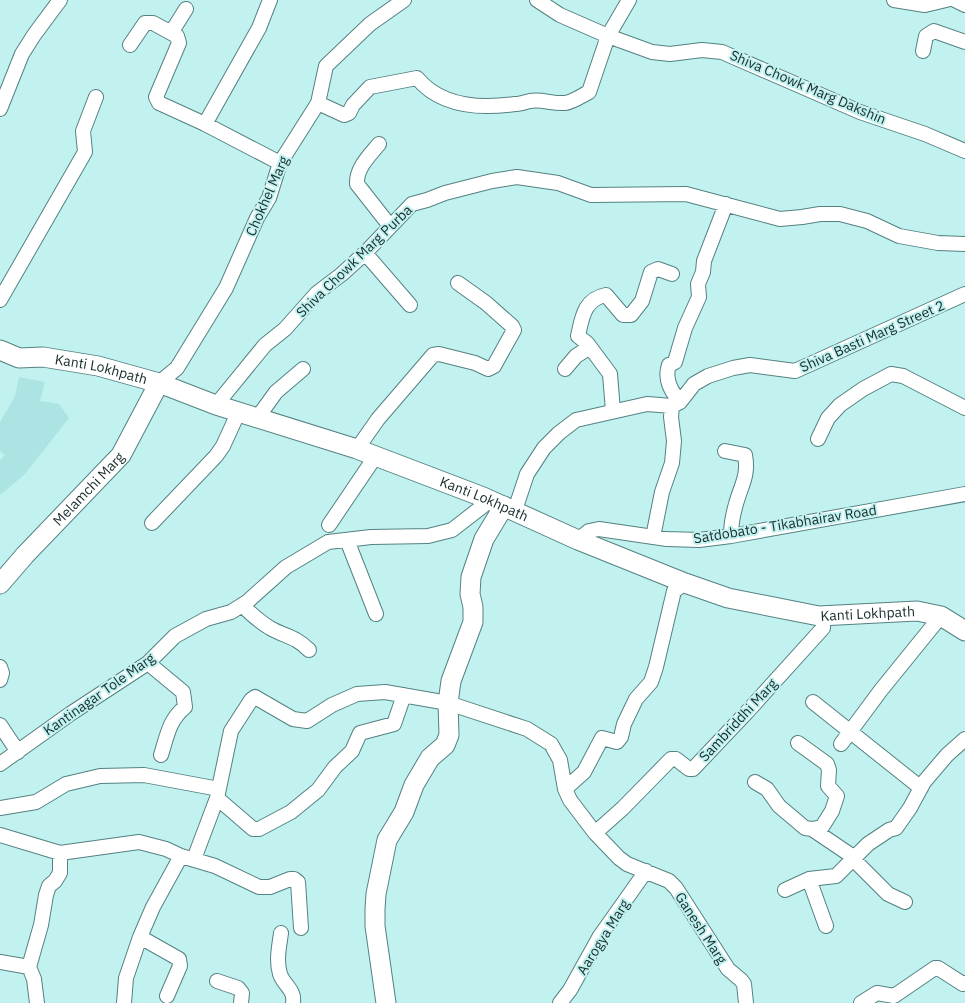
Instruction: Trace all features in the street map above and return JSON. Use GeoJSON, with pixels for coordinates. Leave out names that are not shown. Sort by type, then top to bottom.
{"type":"FeatureCollection","features":[{"type":"Feature","properties":{"kind":"main road","name":"Kanti Lokhpath"},"geometry":{"type":"LineString","coordinates":[[0,351],[19,358],[42,357],[98,366],[159,382],[216,405],[365,452],[483,497],[578,540],[685,583],[728,598],[820,616],[917,610],[941,616],[965,631]]}},
{"type":"Feature","properties":{"kind":"main road","name":"Melamchi Marg"},"geometry":{"type":"LineString","coordinates":[[0,584],[120,455],[130,441],[159,382]]}},
{"type":"Feature","properties":{"kind":"main road"},"geometry":{"type":"LineString","coordinates":[[386,1003],[375,926],[376,894],[387,840],[404,812],[414,785],[430,758],[445,745],[449,736],[448,703],[451,682],[473,622],[473,607],[470,594],[472,577],[484,539],[509,508]]}},
{"type":"Feature","properties":{"kind":"street"},"geometry":{"type":"LineString","coordinates":[[0,109],[22,54],[34,34],[60,0]]}},
{"type":"Feature","properties":{"kind":"street"},"geometry":{"type":"LineString","coordinates":[[205,124],[259,28],[270,0]]}},
{"type":"Feature","properties":{"kind":"street","name":"Chokhel Marg"},"geometry":{"type":"LineString","coordinates":[[159,382],[177,368],[226,288],[257,218],[269,198],[280,163],[318,103],[326,66],[370,24],[404,0]]}},
{"type":"Feature","properties":{"kind":"street","name":"Shiva Chowk Marg Dakshin"},"geometry":{"type":"LineString","coordinates":[[537,0],[560,15],[608,36],[652,52],[670,54],[702,50],[722,52],[860,112],[925,134],[965,151]]}},
{"type":"Feature","properties":{"kind":"street"},"geometry":{"type":"LineString","coordinates":[[318,103],[344,115],[349,113],[353,105],[370,86],[417,78],[425,88],[438,96],[476,106],[532,101],[564,103],[572,101],[589,92],[608,36],[629,0]]}},
{"type":"Feature","properties":{"kind":"street"},"geometry":{"type":"LineString","coordinates":[[898,0],[925,5],[946,0]]}},
{"type":"Feature","properties":{"kind":"street"},"geometry":{"type":"LineString","coordinates":[[955,0],[965,5]]}},
{"type":"Feature","properties":{"kind":"street"},"geometry":{"type":"LineString","coordinates":[[171,33],[186,9]]}},
{"type":"Feature","properties":{"kind":"street"},"geometry":{"type":"LineString","coordinates":[[130,45],[145,23],[153,23],[177,36],[179,43],[156,100],[280,163]]}},
{"type":"Feature","properties":{"kind":"street"},"geometry":{"type":"LineString","coordinates":[[923,51],[926,36],[934,31],[965,42]]}},
{"type":"Feature","properties":{"kind":"street"},"geometry":{"type":"LineString","coordinates":[[0,300],[85,152],[84,131],[96,97]]}},
{"type":"Feature","properties":{"kind":"street"},"geometry":{"type":"LineString","coordinates":[[379,144],[356,177],[357,184],[390,226]]}},
{"type":"Feature","properties":{"kind":"street","name":"Shiva Chowk Marg Purba"},"geometry":{"type":"LineString","coordinates":[[216,405],[265,345],[285,329],[318,292],[364,254],[412,204],[445,193],[517,177],[558,183],[591,195],[686,194],[780,219],[820,214],[840,214],[867,221],[900,236],[938,243],[965,244]]}},
{"type":"Feature","properties":{"kind":"street"},"geometry":{"type":"LineString","coordinates":[[653,537],[662,492],[672,463],[674,441],[671,416],[676,404],[667,381],[668,369],[669,365],[675,362],[685,328],[699,297],[699,282],[703,272],[704,261],[726,204]]}},
{"type":"Feature","properties":{"kind":"street"},"geometry":{"type":"LineString","coordinates":[[364,254],[410,305]]}},
{"type":"Feature","properties":{"kind":"street"},"geometry":{"type":"LineString","coordinates":[[613,411],[610,374],[590,347],[578,336],[584,310],[594,299],[606,295],[623,315],[631,315],[642,301],[651,272],[658,269],[672,274]]}},
{"type":"Feature","properties":{"kind":"street"},"geometry":{"type":"LineString","coordinates":[[329,525],[373,460],[365,452],[378,419],[433,355],[439,354],[475,363],[488,369],[494,366],[514,330],[486,303],[458,283]]}},
{"type":"Feature","properties":{"kind":"street","name":"Shiva Basti Marg Street 2"},"geometry":{"type":"LineString","coordinates":[[676,404],[694,384],[708,376],[750,365],[795,371],[965,294]]}},
{"type":"Feature","properties":{"kind":"street"},"geometry":{"type":"LineString","coordinates":[[564,369],[576,356],[590,347]]}},
{"type":"Feature","properties":{"kind":"street"},"geometry":{"type":"LineString","coordinates":[[258,417],[276,392],[303,369]]}},
{"type":"Feature","properties":{"kind":"street"},"geometry":{"type":"LineString","coordinates":[[818,439],[828,418],[840,406],[863,389],[891,374],[903,376],[965,408]]}},
{"type":"Feature","properties":{"kind":"street"},"geometry":{"type":"LineString","coordinates":[[509,508],[527,474],[549,443],[576,420],[647,404],[676,404]]}},
{"type":"Feature","properties":{"kind":"street"},"geometry":{"type":"LineString","coordinates":[[152,523],[216,456],[223,446],[239,411]]}},
{"type":"Feature","properties":{"kind":"street"},"geometry":{"type":"LineString","coordinates":[[725,451],[745,455],[747,470],[744,484],[736,503],[730,536]]}},
{"type":"Feature","properties":{"kind":"street","name":"Satdobato - Tikabhairav Road"},"geometry":{"type":"LineString","coordinates":[[578,540],[589,531],[599,530],[667,540],[699,540],[965,494]]}},
{"type":"Feature","properties":{"kind":"street","name":"Kantinagar Tole Marg"},"geometry":{"type":"LineString","coordinates":[[0,764],[70,714],[148,663],[175,636],[206,619],[231,612],[242,605],[286,566],[328,542],[371,537],[428,536],[452,530],[483,506],[483,497]]}},
{"type":"Feature","properties":{"kind":"street"},"geometry":{"type":"LineString","coordinates":[[347,540],[376,614]]}},
{"type":"Feature","properties":{"kind":"street"},"geometry":{"type":"LineString","coordinates":[[565,789],[584,772],[602,738],[617,742],[621,738],[624,724],[636,699],[651,682],[674,591],[685,583]]}},
{"type":"Feature","properties":{"kind":"street"},"geometry":{"type":"LineString","coordinates":[[242,605],[254,617],[272,629],[300,640],[309,650]]}},
{"type":"Feature","properties":{"kind":"street","name":"Sambriddhi Marg"},"geometry":{"type":"LineString","coordinates":[[595,833],[623,808],[671,759],[676,759],[689,769],[693,769],[823,628],[824,622],[820,616]]}},
{"type":"Feature","properties":{"kind":"street"},"geometry":{"type":"LineString","coordinates":[[841,744],[881,690],[941,616]]}},
{"type":"Feature","properties":{"kind":"street"},"geometry":{"type":"LineString","coordinates":[[148,663],[183,692],[185,696],[185,707],[172,720],[161,755]]}},
{"type":"Feature","properties":{"kind":"street"},"geometry":{"type":"LineString","coordinates":[[0,667],[2,673],[0,680]]}},
{"type":"Feature","properties":{"kind":"street","name":"Ganesh Marg"},"geometry":{"type":"LineString","coordinates":[[218,793],[231,731],[251,700],[255,697],[293,719],[307,722],[332,705],[357,694],[385,692],[448,703],[527,729],[551,744],[560,760],[565,789],[570,800],[595,833],[627,864],[669,881],[676,888],[728,969],[744,984],[746,1003]]}},
{"type":"Feature","properties":{"kind":"street"},"geometry":{"type":"LineString","coordinates":[[0,808],[36,802],[66,784],[100,776],[144,775],[218,793],[253,829],[259,829],[290,812],[318,790],[335,767],[352,751],[360,733],[394,724],[404,695]]}},
{"type":"Feature","properties":{"kind":"street"},"geometry":{"type":"LineString","coordinates":[[813,702],[920,788]]}},
{"type":"Feature","properties":{"kind":"street"},"geometry":{"type":"LineString","coordinates":[[0,725],[18,752]]}},
{"type":"Feature","properties":{"kind":"street"},"geometry":{"type":"LineString","coordinates":[[785,890],[809,879],[836,876],[868,844],[896,828],[910,808],[924,782],[947,755],[965,739]]}},
{"type":"Feature","properties":{"kind":"street"},"geometry":{"type":"LineString","coordinates":[[755,782],[767,789],[779,806],[805,828],[822,827],[832,811],[837,796],[828,786],[829,770],[827,764],[798,743]]}},
{"type":"Feature","properties":{"kind":"street"},"geometry":{"type":"LineString","coordinates":[[124,1003],[126,978],[153,907],[188,858],[218,793]]}},
{"type":"Feature","properties":{"kind":"street"},"geometry":{"type":"LineString","coordinates":[[812,829],[854,858],[888,894],[905,902]]}},
{"type":"Feature","properties":{"kind":"street"},"geometry":{"type":"LineString","coordinates":[[0,835],[60,853],[140,842],[215,866],[259,887],[294,879],[298,882],[301,928]]}},
{"type":"Feature","properties":{"kind":"street"},"geometry":{"type":"LineString","coordinates":[[37,1003],[34,979],[29,967],[41,925],[46,895],[49,886],[60,873],[60,853]]}},
{"type":"Feature","properties":{"kind":"street","name":"Aarogya Marg"},"geometry":{"type":"LineString","coordinates":[[560,1003],[570,990],[600,936],[646,871]]}},
{"type":"Feature","properties":{"kind":"street"},"geometry":{"type":"LineString","coordinates":[[809,879],[826,926]]}},
{"type":"Feature","properties":{"kind":"street"},"geometry":{"type":"LineString","coordinates":[[280,934],[277,959],[281,977],[293,992],[294,1003]]}},
{"type":"Feature","properties":{"kind":"street"},"geometry":{"type":"LineString","coordinates":[[140,937],[179,959],[180,966],[167,996]]}},
{"type":"Feature","properties":{"kind":"street"},"geometry":{"type":"LineString","coordinates":[[0,962],[29,967]]}},
{"type":"Feature","properties":{"kind":"street"},"geometry":{"type":"LineString","coordinates":[[861,1003],[877,993],[894,996],[935,968],[963,984],[965,983]]}},
{"type":"Feature","properties":{"kind":"street"},"geometry":{"type":"LineString","coordinates":[[217,981],[238,988],[242,993],[240,1003]]}},
{"type":"Feature","properties":{"kind":"shaded area"},"geometry":{"type":"Polygon","coordinates":[[[19,377],[45,382],[40,401],[59,404],[69,418],[25,474],[0,495],[0,460],[5,455],[0,451],[0,422],[15,396],[19,377]]]}}]}
